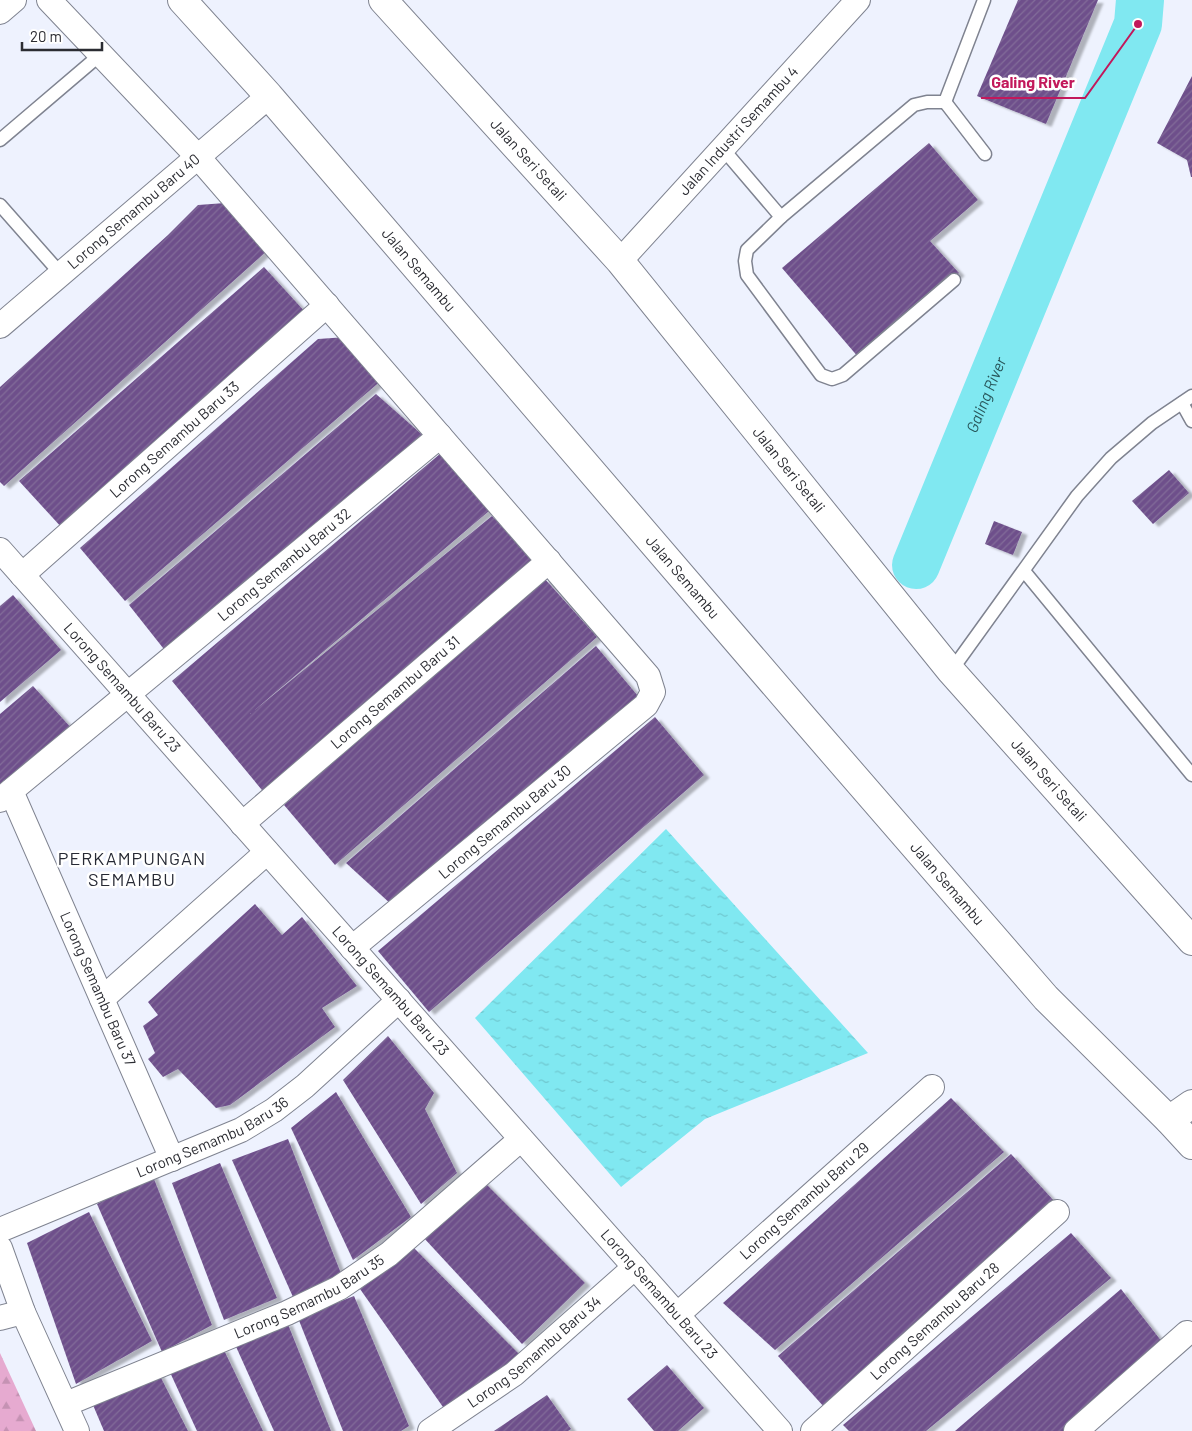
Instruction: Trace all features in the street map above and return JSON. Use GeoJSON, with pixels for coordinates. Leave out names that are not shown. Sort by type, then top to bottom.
{"type":"FeatureCollection","features":[{"type":"Feature","properties":{"kind":"main road","name":"Jalan Semambu"},"geometry":{"type":"LineString","coordinates":[[182,0],[269,96],[806,722],[1046,998],[1170,1120],[1192,1145]]}},
{"type":"Feature","properties":{"kind":"main road","name":"Jalan Seri Setali"},"geometry":{"type":"LineString","coordinates":[[383,0],[620,261],[951,671],[1192,941]]}},
{"type":"Feature","properties":{"kind":"main road"},"geometry":{"type":"LineString","coordinates":[[1170,1120],[1192,1104]]}},
{"type":"Feature","properties":{"kind":"street"},"geometry":{"type":"LineString","coordinates":[[0,12],[14,0]]}},
{"type":"Feature","properties":{"kind":"street"},"geometry":{"type":"LineString","coordinates":[[49,0],[198,156],[549,561]]}},
{"type":"Feature","properties":{"kind":"street","name":"Jalan Industri Semambu 4"},"geometry":{"type":"LineString","coordinates":[[620,261],[858,0]]}},
{"type":"Feature","properties":{"kind":"street","name":"Lorong Semambu Baru 40"},"geometry":{"type":"LineString","coordinates":[[0,326],[269,96]]}},
{"type":"Feature","properties":{"kind":"street","name":"Lorong Semambu Baru 33"},"geometry":{"type":"LineString","coordinates":[[9,567],[327,305]]}},
{"type":"Feature","properties":{"kind":"street","name":"Lorong Semambu Baru 32"},"geometry":{"type":"LineString","coordinates":[[6,796],[440,436]]}},
{"type":"Feature","properties":{"kind":"street","name":"Lorong Semambu Baru 30"},"geometry":{"type":"LineString","coordinates":[[352,948],[646,705],[653,692],[648,676],[549,561]]}},
{"type":"Feature","properties":{"kind":"street","name":"Lorong Semambu Baru 31"},"geometry":{"type":"LineString","coordinates":[[242,824],[549,561]]}},
{"type":"Feature","properties":{"kind":"street","name":"Lorong Semambu Baru 23"},"geometry":{"type":"LineString","coordinates":[[9,567],[128,696],[780,1431]]}},
{"type":"Feature","properties":{"kind":"street","name":"Lorong Semambu Baru 37"},"geometry":{"type":"LineString","coordinates":[[6,796],[102,999],[172,1159]]}},
{"type":"Feature","properties":{"kind":"street"},"geometry":{"type":"LineString","coordinates":[[102,999],[267,852]]}},
{"type":"Feature","properties":{"kind":"street","name":"Lorong Semambu Baru 36"},"geometry":{"type":"LineString","coordinates":[[0,1230],[241,1130],[274,1110],[305,1086],[399,1000]]}},
{"type":"Feature","properties":{"kind":"street","name":"Lorong Semambu Baru 29"},"geometry":{"type":"LineString","coordinates":[[677,1315],[932,1087]]}},
{"type":"Feature","properties":{"kind":"street","name":"Lorong Semambu Baru 35"},"geometry":{"type":"LineString","coordinates":[[66,1404],[287,1313],[340,1288],[389,1254],[521,1138]]}},
{"type":"Feature","properties":{"kind":"street","name":"Lorong Semambu Baru 28"},"geometry":{"type":"LineString","coordinates":[[813,1431],[1057,1212]]}},
{"type":"Feature","properties":{"kind":"street"},"geometry":{"type":"LineString","coordinates":[[0,1248],[23,1312],[77,1431]]}},
{"type":"Feature","properties":{"kind":"street","name":"Lorong Semambu Baru 34"},"geometry":{"type":"LineString","coordinates":[[430,1431],[514,1374],[635,1267]]}},
{"type":"Feature","properties":{"kind":"street"},"geometry":{"type":"LineString","coordinates":[[0,1318],[23,1312]]}},
{"type":"Feature","properties":{"kind":"street"},"geometry":{"type":"LineString","coordinates":[[1076,1431],[1187,1333]]}},
{"type":"Feature","properties":{"kind":"lane"},"geometry":{"type":"LineString","coordinates":[[945,102],[984,0]]}},
{"type":"Feature","properties":{"kind":"lane"},"geometry":{"type":"LineString","coordinates":[[0,140],[101,54]]}},
{"type":"Feature","properties":{"kind":"lane"},"geometry":{"type":"LineString","coordinates":[[945,102],[927,102],[914,105],[781,217],[747,250],[745,262],[746,275],[821,375],[832,379],[843,375],[954,280]]}},
{"type":"Feature","properties":{"kind":"lane"},"geometry":{"type":"LineString","coordinates":[[945,102],[985,154]]}},
{"type":"Feature","properties":{"kind":"lane"},"geometry":{"type":"LineString","coordinates":[[723,150],[781,217]]}},
{"type":"Feature","properties":{"kind":"lane"},"geometry":{"type":"LineString","coordinates":[[0,205],[60,274]]}},
{"type":"Feature","properties":{"kind":"lane"},"geometry":{"type":"LineString","coordinates":[[951,671],[1077,496],[1111,458],[1152,423],[1187,400],[1192,421]]}},
{"type":"Feature","properties":{"kind":"lane"},"geometry":{"type":"LineString","coordinates":[[1024,572],[1192,775]]}},
{"type":"Feature","properties":{"kind":"green space"},"geometry":{"type":"Polygon","coordinates":[[[0,1353],[36,1431],[0,1431],[0,1353]]]}},
{"type":"Feature","properties":{"kind":"water"},"geometry":{"type":"Polygon","coordinates":[[[666,829],[868,1053],[705,1119],[621,1187],[475,1018],[666,829]]]}},
{"type":"Feature","properties":{"kind":"building"},"geometry":{"type":"Polygon","coordinates":[[[1018,0],[1098,0],[1046,124],[977,96],[1018,0]]]}},
{"type":"Feature","properties":{"kind":"building"},"geometry":{"type":"Polygon","coordinates":[[[1192,76],[1191,177],[1187,160],[1157,143],[1192,76]]]}},
{"type":"Feature","properties":{"kind":"building"},"geometry":{"type":"Polygon","coordinates":[[[929,143],[978,200],[930,241],[959,273],[859,358],[782,268],[929,143]]]}},
{"type":"Feature","properties":{"kind":"building"},"geometry":{"type":"Polygon","coordinates":[[[225,203],[267,251],[4,486],[0,482],[0,387],[168,235],[198,205],[225,203]]]}},
{"type":"Feature","properties":{"kind":"building"},"geometry":{"type":"Polygon","coordinates":[[[264,267],[307,314],[63,529],[19,481],[264,267]]]}},
{"type":"Feature","properties":{"kind":"building"},"geometry":{"type":"Polygon","coordinates":[[[347,337],[383,379],[125,601],[80,548],[318,339],[347,337]]]}},
{"type":"Feature","properties":{"kind":"building"},"geometry":{"type":"Polygon","coordinates":[[[376,394],[427,439],[167,653],[129,605],[376,394]]]}},
{"type":"Feature","properties":{"kind":"building"},"geometry":{"type":"Polygon","coordinates":[[[441,453],[489,511],[250,714],[492,516],[536,563],[266,795],[172,681],[441,453]]]}},
{"type":"Feature","properties":{"kind":"building"},"geometry":{"type":"Polygon","coordinates":[[[1169,470],[1189,493],[1153,524],[1132,501],[1169,470]]]}},
{"type":"Feature","properties":{"kind":"building"},"geometry":{"type":"Polygon","coordinates":[[[994,521],[1022,532],[1013,555],[985,544],[994,521]]]}},
{"type":"Feature","properties":{"kind":"building"},"geometry":{"type":"Polygon","coordinates":[[[544,578],[597,637],[335,865],[284,805],[544,578]]]}},
{"type":"Feature","properties":{"kind":"building"},"geometry":{"type":"Polygon","coordinates":[[[13,595],[61,650],[0,702],[0,606],[13,595]]]}},
{"type":"Feature","properties":{"kind":"building"},"geometry":{"type":"Polygon","coordinates":[[[596,646],[638,696],[392,905],[346,863],[596,646]]]}},
{"type":"Feature","properties":{"kind":"building"},"geometry":{"type":"Polygon","coordinates":[[[33,686],[74,731],[0,791],[0,714],[33,686]]]}},
{"type":"Feature","properties":{"kind":"building"},"geometry":{"type":"Polygon","coordinates":[[[655,717],[704,775],[429,1012],[378,951],[655,717]]]}},
{"type":"Feature","properties":{"kind":"building"},"geometry":{"type":"Polygon","coordinates":[[[255,904],[282,935],[302,917],[357,986],[322,1008],[335,1027],[230,1105],[216,1108],[178,1069],[163,1077],[148,1059],[155,1053],[143,1026],[158,1015],[148,1002],[255,904]]]}},
{"type":"Feature","properties":{"kind":"building"},"geometry":{"type":"Polygon","coordinates":[[[388,1036],[434,1093],[425,1109],[457,1173],[421,1204],[343,1080],[388,1036]]]}},
{"type":"Feature","properties":{"kind":"building"},"geometry":{"type":"Polygon","coordinates":[[[336,1092],[411,1217],[353,1260],[291,1128],[336,1092]]]}},
{"type":"Feature","properties":{"kind":"building"},"geometry":{"type":"Polygon","coordinates":[[[951,1098],[1004,1152],[775,1350],[723,1303],[951,1098]]]}},
{"type":"Feature","properties":{"kind":"building"},"geometry":{"type":"Polygon","coordinates":[[[288,1139],[342,1276],[293,1297],[232,1160],[288,1139]]]}},
{"type":"Feature","properties":{"kind":"building"},"geometry":{"type":"Polygon","coordinates":[[[1011,1154],[1056,1203],[825,1408],[778,1356],[1011,1154]]]}},
{"type":"Feature","properties":{"kind":"building"},"geometry":{"type":"Polygon","coordinates":[[[220,1163],[277,1298],[224,1320],[172,1183],[220,1163]]]}},
{"type":"Feature","properties":{"kind":"building"},"geometry":{"type":"Polygon","coordinates":[[[152,1174],[212,1325],[162,1352],[97,1204],[152,1174]]]}},
{"type":"Feature","properties":{"kind":"building"},"geometry":{"type":"Polygon","coordinates":[[[481,1179],[585,1283],[522,1344],[423,1237],[481,1179]]]}},
{"type":"Feature","properties":{"kind":"building"},"geometry":{"type":"Polygon","coordinates":[[[89,1212],[152,1341],[76,1384],[27,1243],[89,1212]]]}},
{"type":"Feature","properties":{"kind":"building"},"geometry":{"type":"Polygon","coordinates":[[[1071,1233],[1111,1278],[926,1431],[849,1431],[843,1425],[1071,1233]]]}},
{"type":"Feature","properties":{"kind":"building"},"geometry":{"type":"Polygon","coordinates":[[[414,1248],[522,1357],[450,1417],[360,1289],[414,1248]]]}},
{"type":"Feature","properties":{"kind":"building"},"geometry":{"type":"Polygon","coordinates":[[[1121,1289],[1166,1347],[1068,1431],[955,1431],[1121,1289]]]}},
{"type":"Feature","properties":{"kind":"building"},"geometry":{"type":"Polygon","coordinates":[[[354,1296],[409,1426],[401,1431],[343,1431],[298,1318],[354,1296]]]}},
{"type":"Feature","properties":{"kind":"building"},"geometry":{"type":"Polygon","coordinates":[[[287,1322],[331,1431],[274,1431],[233,1340],[287,1322]]]}},
{"type":"Feature","properties":{"kind":"building"},"geometry":{"type":"Polygon","coordinates":[[[223,1348],[263,1431],[197,1431],[168,1368],[223,1348]]]}},
{"type":"Feature","properties":{"kind":"building"},"geometry":{"type":"Polygon","coordinates":[[[667,1365],[704,1408],[678,1431],[654,1431],[627,1399],[667,1365]]]}},
{"type":"Feature","properties":{"kind":"building"},"geometry":{"type":"Polygon","coordinates":[[[157,1370],[188,1431],[104,1431],[90,1398],[157,1370]]]}},
{"type":"Feature","properties":{"kind":"building"},"geometry":{"type":"Polygon","coordinates":[[[547,1395],[571,1429],[568,1431],[494,1431],[547,1395]]]}},
{"type":"Feature","properties":{"kind":"waterway","name":"Galing River"},"geometry":{"type":"LineString","coordinates":[[916,565],[1138,24],[1140,0]]}},
{"type":"Feature","properties":{"kind":"place","name":"Galing River"},"geometry":{"type":"Point","coordinates":[1138,24]}},
{"type":"Feature","properties":{"kind":"district","name":"PERKAMPUNGAN SEMAMBU"},"geometry":{"type":"Point","coordinates":[132,870]}}]}
